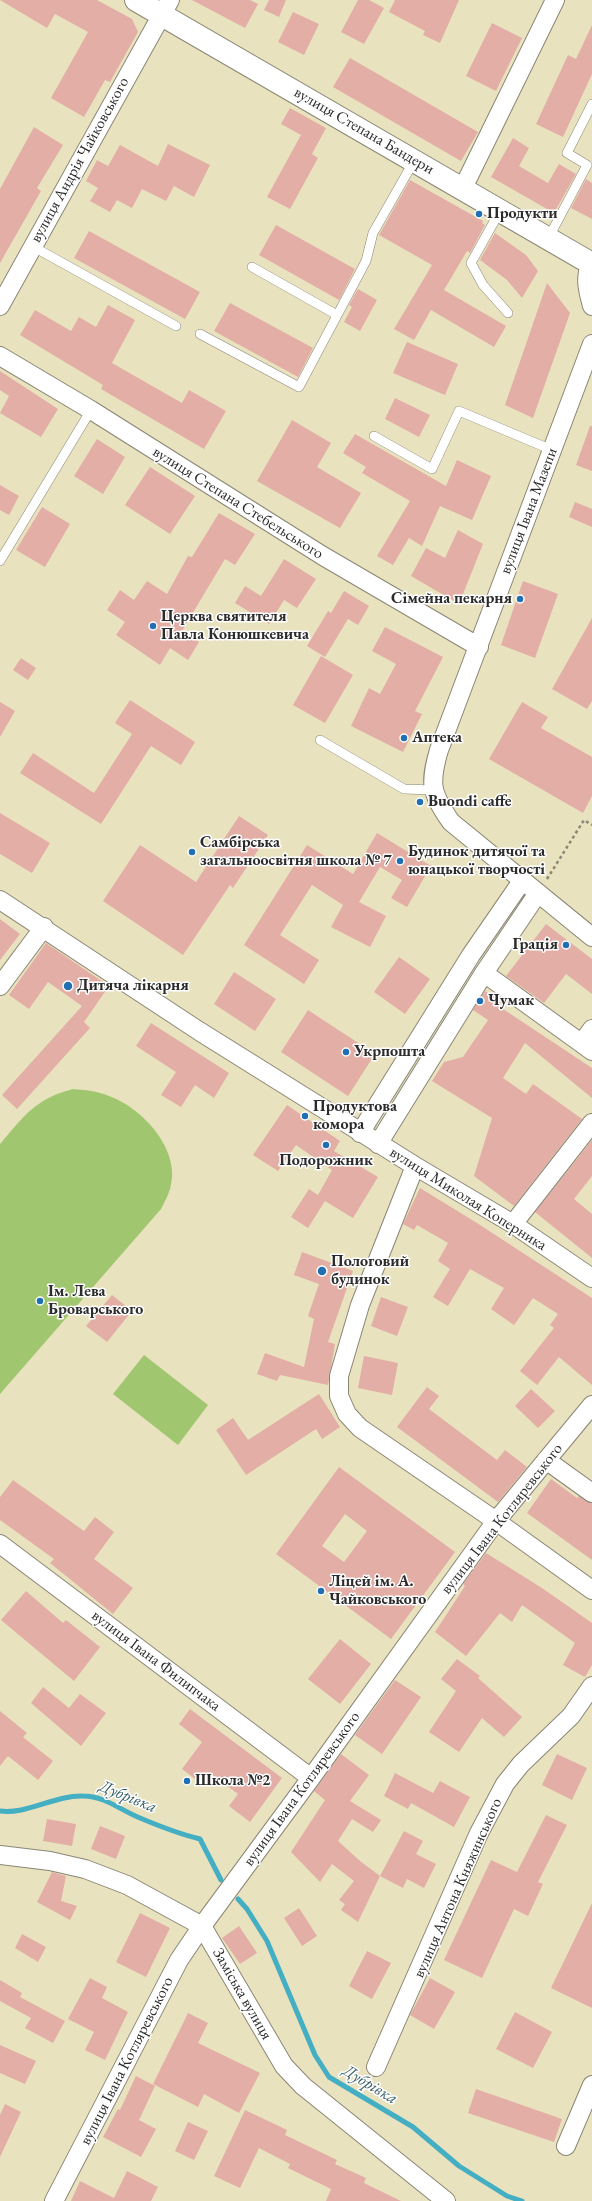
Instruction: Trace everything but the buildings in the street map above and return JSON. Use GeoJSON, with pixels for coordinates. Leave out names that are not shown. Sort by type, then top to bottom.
{"type":"FeatureCollection","features":[{"type":"Feature","properties":{"kind":"main road","name":"вулиця Степана Бандери"},"geometry":{"type":"LineString","coordinates":[[136,0],[166,7],[414,160],[591,263]]}},
{"type":"Feature","properties":{"kind":"street"},"geometry":{"type":"LineString","coordinates":[[463,188],[555,0]]}},
{"type":"Feature","properties":{"kind":"street","name":"вулиця Андрія Чайковського"},"geometry":{"type":"LineString","coordinates":[[0,306],[166,7]]}},
{"type":"Feature","properties":{"kind":"street"},"geometry":{"type":"LineString","coordinates":[[591,263],[586,273],[587,287],[592,306]]}},
{"type":"Feature","properties":{"kind":"street","name":"вулиця Івана Мазепи"},"geometry":{"type":"LineString","coordinates":[[592,344],[439,750],[434,770],[433,790],[441,808],[452,822],[592,937]]}},
{"type":"Feature","properties":{"kind":"street","name":"вулиця Степана Стебельського"},"geometry":{"type":"LineString","coordinates":[[0,356],[91,410],[323,556],[479,646]]}},
{"type":"Feature","properties":{"kind":"street"},"geometry":{"type":"LineString","coordinates":[[360,1133],[471,955],[522,881]]}},
{"type":"Feature","properties":{"kind":"street"},"geometry":{"type":"LineString","coordinates":[[378,1144],[484,973],[538,893]]}},
{"type":"Feature","properties":{"kind":"street","name":"вулиця Миколая Коперника"},"geometry":{"type":"LineString","coordinates":[[0,900],[44,927],[199,1031],[360,1133],[513,1224],[592,1278]]}},
{"type":"Feature","properties":{"kind":"street"},"geometry":{"type":"LineString","coordinates":[[0,986],[44,927]]}},
{"type":"Feature","properties":{"kind":"street"},"geometry":{"type":"LineString","coordinates":[[484,973],[589,1041]]}},
{"type":"Feature","properties":{"kind":"street"},"geometry":{"type":"LineString","coordinates":[[513,1224],[592,1123]]}},
{"type":"Feature","properties":{"kind":"street"},"geometry":{"type":"LineString","coordinates":[[415,1166],[357,1313],[339,1376],[339,1396],[347,1414],[360,1428],[496,1521],[592,1590]]}},
{"type":"Feature","properties":{"kind":"street","name":"вулиця Івана Котляревського"},"geometry":{"type":"LineString","coordinates":[[54,2201],[179,1960],[202,1926],[312,1778],[496,1521],[592,1405]]}},
{"type":"Feature","properties":{"kind":"street"},"geometry":{"type":"LineString","coordinates":[[546,1460],[592,1493]]}},
{"type":"Feature","properties":{"kind":"street","name":"вулиця Івана Филипчака"},"geometry":{"type":"LineString","coordinates":[[0,1544],[312,1778]]}},
{"type":"Feature","properties":{"kind":"street","name":"вулиця Антона Княжинського"},"geometry":{"type":"LineString","coordinates":[[376,2067],[479,1833],[505,1784],[521,1764],[571,1716],[592,1686]]}},
{"type":"Feature","properties":{"kind":"street"},"geometry":{"type":"LineString","coordinates":[[0,1855],[50,1861],[85,1869],[127,1885],[202,1926]]}},
{"type":"Feature","properties":{"kind":"street","name":"Заміська вулиця"},"geometry":{"type":"LineString","coordinates":[[202,1926],[284,2066],[303,2086],[446,2201]]}},
{"type":"Feature","properties":{"kind":"street"},"geometry":{"type":"LineString","coordinates":[[566,2146],[592,2085]]}},
{"type":"Feature","properties":{"kind":"lane"},"geometry":{"type":"LineString","coordinates":[[548,238],[587,165],[567,153],[592,104]]}},
{"type":"Feature","properties":{"kind":"lane"},"geometry":{"type":"LineString","coordinates":[[200,334],[298,387],[366,261],[373,233],[414,160]]}},
{"type":"Feature","properties":{"kind":"lane"},"geometry":{"type":"LineString","coordinates":[[501,210],[471,263],[483,285],[508,312]]}},
{"type":"Feature","properties":{"kind":"lane"},"geometry":{"type":"LineString","coordinates":[[32,246],[176,326]]}},
{"type":"Feature","properties":{"kind":"lane"},"geometry":{"type":"LineString","coordinates":[[252,267],[337,315]]}},
{"type":"Feature","properties":{"kind":"lane"},"geometry":{"type":"LineString","coordinates":[[0,561],[91,410]]}},
{"type":"Feature","properties":{"kind":"lane"},"geometry":{"type":"LineString","coordinates":[[374,436],[432,469],[459,411],[552,450]]}},
{"type":"Feature","properties":{"kind":"lane"},"geometry":{"type":"LineString","coordinates":[[320,740],[404,789],[433,790]]}},
{"type":"Feature","properties":{"kind":"path"},"geometry":{"type":"LineString","coordinates":[[538,893],[584,820],[592,825]]}},
{"type":"Feature","properties":{"kind":"green space","name":"Ім. Лева Броварського"},"geometry":{"type":"Polygon","coordinates":[[[73,1089],[86,1090],[109,1096],[135,1110],[146,1121],[157,1133],[165,1146],[170,1160],[172,1175],[170,1189],[161,1209],[0,1394],[0,1144],[32,1109],[49,1098],[73,1089]]]}},
{"type":"Feature","properties":{"kind":"green space"},"geometry":{"type":"Polygon","coordinates":[[[144,1355],[208,1405],[178,1445],[113,1394],[144,1355]]]}},
{"type":"Feature","properties":{"kind":"waterway","name":"Дубрівка"},"geometry":{"type":"LineString","coordinates":[[0,1811],[30,1808],[62,1798],[83,1796],[98,1798],[154,1824],[200,1839],[221,1880]]}},
{"type":"Feature","properties":{"kind":"waterway","name":"Дубрівка"},"geometry":{"type":"LineString","coordinates":[[238,1899],[247,1909],[267,1941],[315,2055],[329,2077],[413,2127],[459,2166],[507,2196],[522,2201]]}},
{"type":"Feature","properties":{"kind":"place","name":"Продукти"},"geometry":{"type":"Point","coordinates":[479,214]}},
{"type":"Feature","properties":{"kind":"place","name":"Сімейна пекарня"},"geometry":{"type":"Point","coordinates":[520,599]}},
{"type":"Feature","properties":{"kind":"place","name":"Церква святителя Павла Конюшкевича"},"geometry":{"type":"Point","coordinates":[153,626]}},
{"type":"Feature","properties":{"kind":"place","name":"Аптека"},"geometry":{"type":"Point","coordinates":[404,738]}},
{"type":"Feature","properties":{"kind":"place","name":"Buondi caffe"},"geometry":{"type":"Point","coordinates":[420,802]}},
{"type":"Feature","properties":{"kind":"place","name":"Самбірська загальноосвітня школа № 7"},"geometry":{"type":"Point","coordinates":[192,852]}},
{"type":"Feature","properties":{"kind":"place","name":"Будинок дитячої та юнацької творчості"},"geometry":{"type":"Point","coordinates":[400,861]}},
{"type":"Feature","properties":{"kind":"place","name":"Грація"},"geometry":{"type":"Point","coordinates":[566,945]}},
{"type":"Feature","properties":{"kind":"place","name":"Дитяча лікарня"},"geometry":{"type":"Point","coordinates":[68,986]}},
{"type":"Feature","properties":{"kind":"place","name":"Чумак"},"geometry":{"type":"Point","coordinates":[480,1001]}},
{"type":"Feature","properties":{"kind":"place","name":"Укрпошта"},"geometry":{"type":"Point","coordinates":[346,1052]}},
{"type":"Feature","properties":{"kind":"place","name":"Продуктова комора"},"geometry":{"type":"Point","coordinates":[305,1116]}},
{"type":"Feature","properties":{"kind":"place","name":"Подорожник"},"geometry":{"type":"Point","coordinates":[326,1145]}},
{"type":"Feature","properties":{"kind":"place","name":"Пологовий будинок"},"geometry":{"type":"Point","coordinates":[322,1271]}},
{"type":"Feature","properties":{"kind":"place","name":"Ім. Лева Броварського"},"geometry":{"type":"Point","coordinates":[40,1301]}},
{"type":"Feature","properties":{"kind":"place","name":"Ліцей ім. А. Чайковського"},"geometry":{"type":"Point","coordinates":[321,1591]}},
{"type":"Feature","properties":{"kind":"place","name":"Школа №2"},"geometry":{"type":"Point","coordinates":[187,1781]}}]}
